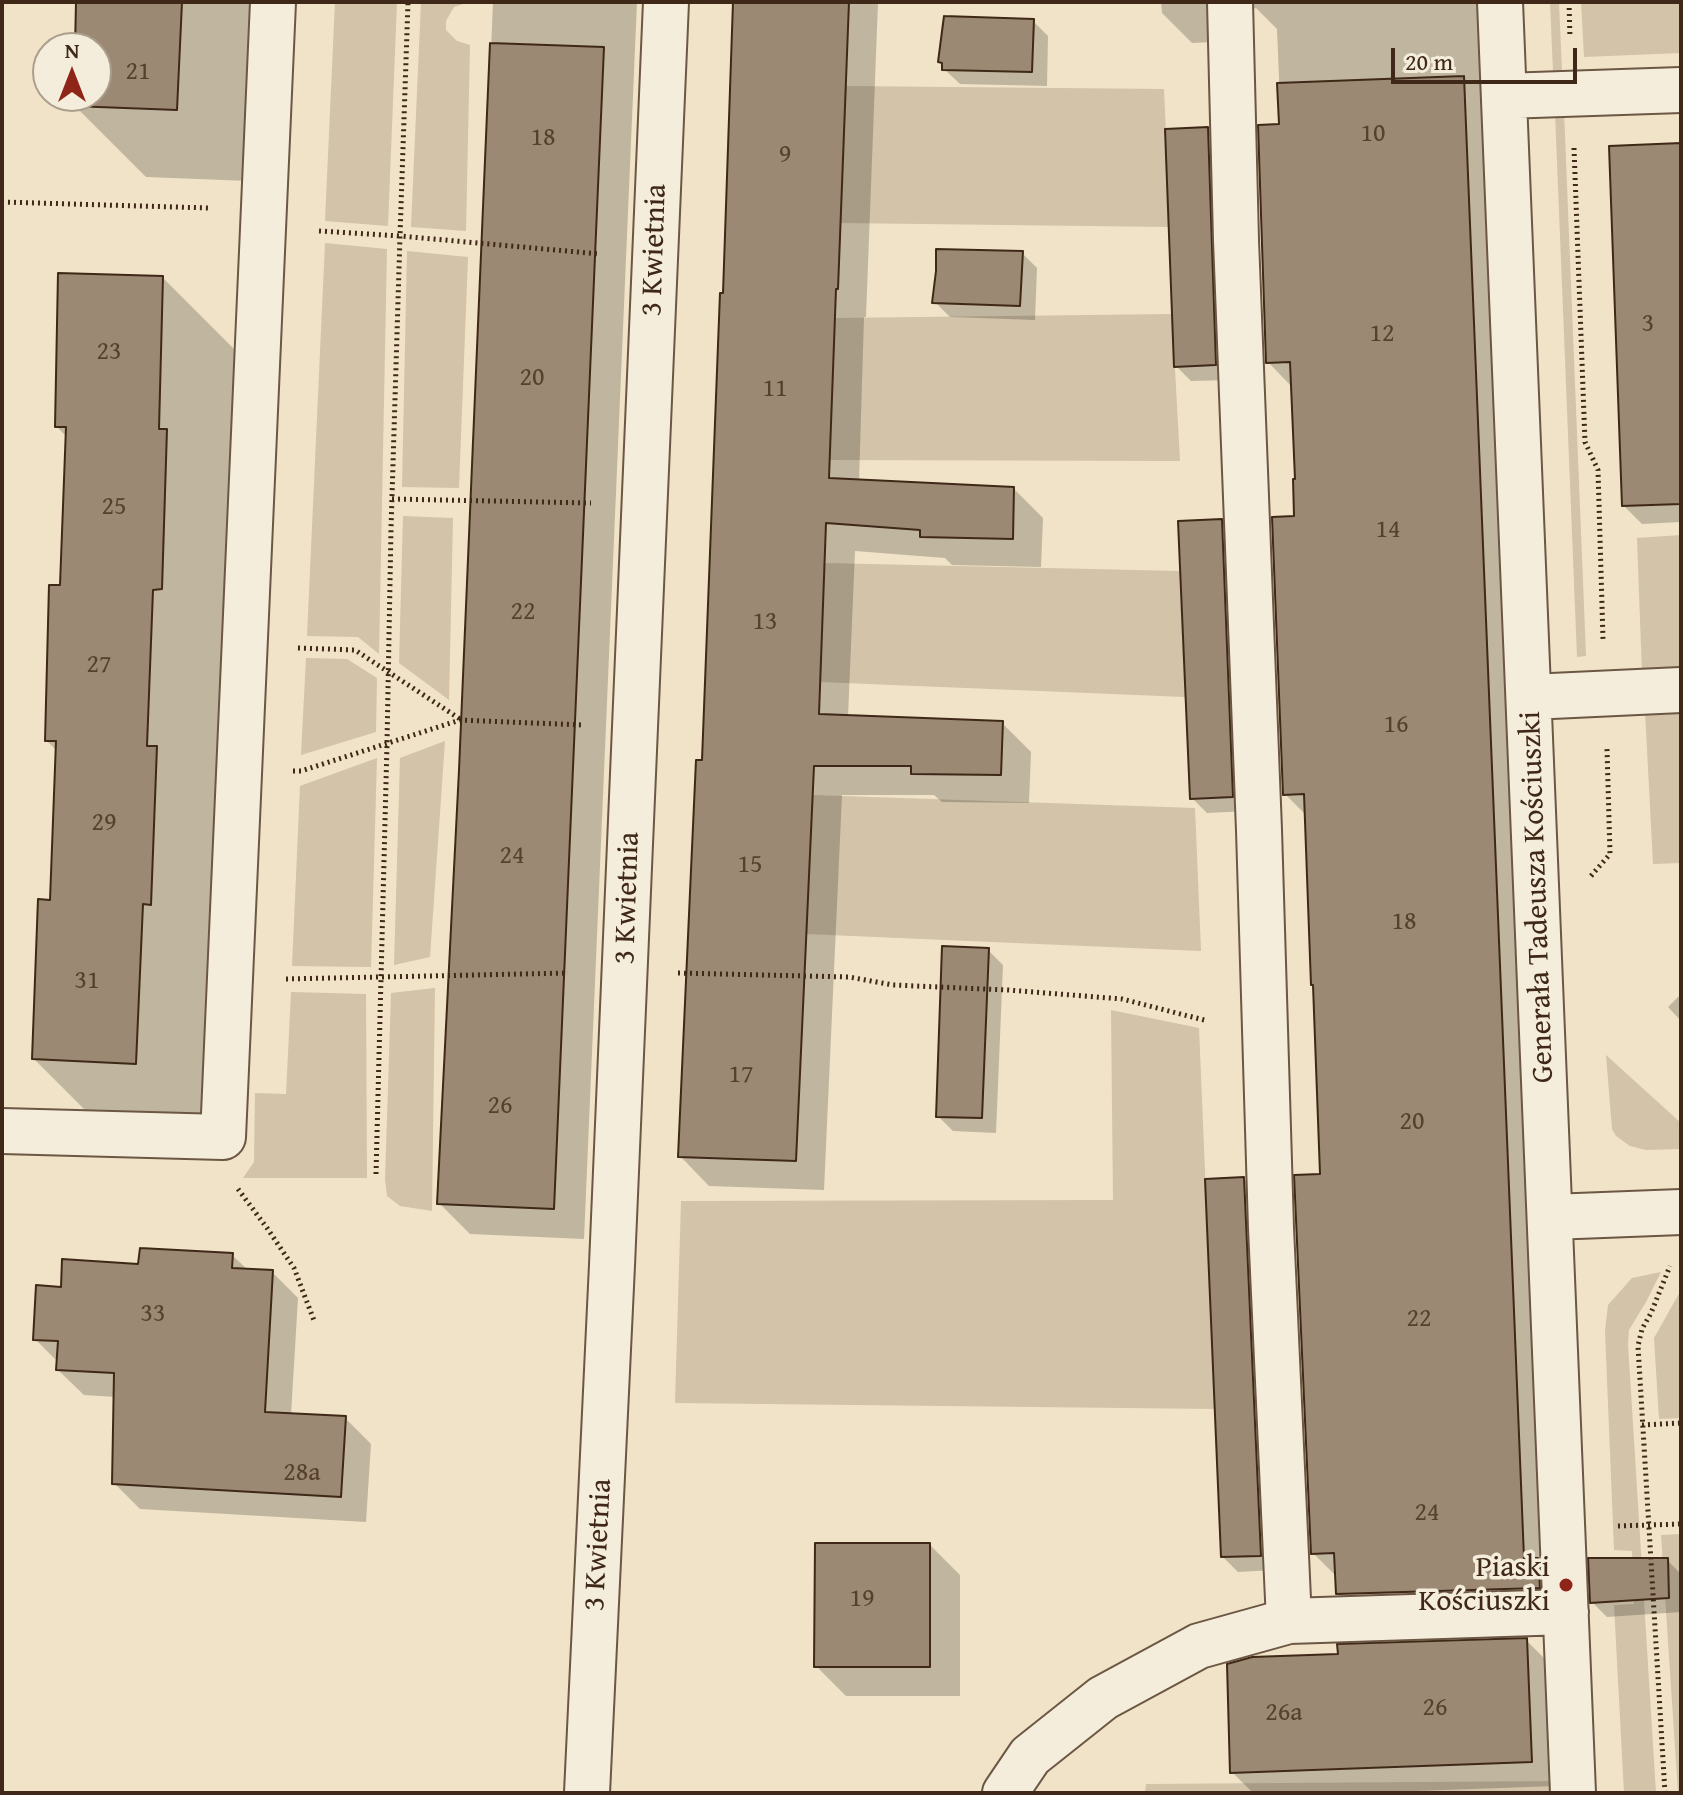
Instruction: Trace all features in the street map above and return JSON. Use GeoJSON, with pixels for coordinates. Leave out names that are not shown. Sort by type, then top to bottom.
{"type":"FeatureCollection","features":[{"type":"Feature","properties":{"kind":"street"},"geometry":{"type":"LineString","coordinates":[[2,1131],[223,1137],[273,2]]}},
{"type":"Feature","properties":{"kind":"street","name":"3 Kwietnia"},"geometry":{"type":"LineString","coordinates":[[587,1793],[666,2]]}},
{"type":"Feature","properties":{"kind":"street"},"geometry":{"type":"LineString","coordinates":[[1230,2],[1236,240],[1289,1621]]}},
{"type":"Feature","properties":{"kind":"street","name":"Generała Tadeusza Kościuszki"},"geometry":{"type":"LineString","coordinates":[[1500,2],[1573,1793]]}},
{"type":"Feature","properties":{"kind":"street"},"geometry":{"type":"LineString","coordinates":[[1504,96],[1681,90]]}},
{"type":"Feature","properties":{"kind":"street"},"geometry":{"type":"LineString","coordinates":[[1530,697],[1681,690]]}},
{"type":"Feature","properties":{"kind":"street"},"geometry":{"type":"LineString","coordinates":[[1551,1217],[1681,1212]]}},
{"type":"Feature","properties":{"kind":"street"},"geometry":{"type":"LineString","coordinates":[[1005,1793],[1030,1756],[1103,1698],[1199,1646],[1289,1621],[1566,1612]]}},
{"type":"Feature","properties":{"kind":"path"},"geometry":{"type":"LineString","coordinates":[[376,1174],[392,499],[408,2]]}},
{"type":"Feature","properties":{"kind":"path"},"geometry":{"type":"LineString","coordinates":[[1569,2],[1585,442],[1598,470],[1610,854],[1583,886]]}},
{"type":"Feature","properties":{"kind":"path"},"geometry":{"type":"LineString","coordinates":[[2,202],[264,209]]}},
{"type":"Feature","properties":{"kind":"path"},"geometry":{"type":"LineString","coordinates":[[325,231],[606,255]]}},
{"type":"Feature","properties":{"kind":"path"},"geometry":{"type":"LineString","coordinates":[[392,499],[599,503]]}},
{"type":"Feature","properties":{"kind":"path"},"geometry":{"type":"LineString","coordinates":[[306,649],[355,650],[460,720]]}},
{"type":"Feature","properties":{"kind":"path"},"geometry":{"type":"LineString","coordinates":[[301,771],[460,720],[592,726]]}},
{"type":"Feature","properties":{"kind":"path"},"geometry":{"type":"LineString","coordinates":[[291,979],[625,972],[849,977],[893,985],[1122,999],[1209,1021],[1265,1029]]}},
{"type":"Feature","properties":{"kind":"path"},"geometry":{"type":"LineString","coordinates":[[201,1136],[294,1268],[315,1323]]}},
{"type":"Feature","properties":{"kind":"path"},"geometry":{"type":"LineString","coordinates":[[1665,1793],[1638,1358],[1639,1337],[1673,1259]]}},
{"type":"Feature","properties":{"kind":"path"},"geometry":{"type":"LineString","coordinates":[[1642,1425],[1681,1423]]}},
{"type":"Feature","properties":{"kind":"path"},"geometry":{"type":"LineString","coordinates":[[1617,1527],[1681,1524]]}},
{"type":"Feature","properties":{"kind":"shaded area"},"geometry":{"type":"Polygon","coordinates":[[[335,2],[397,2],[388,226],[325,221],[335,2]]]}},
{"type":"Feature","properties":{"kind":"shaded area"},"geometry":{"type":"Polygon","coordinates":[[[421,2],[469,2],[454,7],[446,21],[446,30],[457,41],[470,45],[466,231],[411,227],[421,2]]]}},
{"type":"Feature","properties":{"kind":"shaded area"},"geometry":{"type":"Polygon","coordinates":[[[1550,2],[1559,2],[1562,72],[1553,72],[1550,2]]]}},
{"type":"Feature","properties":{"kind":"shaded area"},"geometry":{"type":"Polygon","coordinates":[[[1581,2],[1681,2],[1681,53],[1584,57],[1581,2]]]}},
{"type":"Feature","properties":{"kind":"shaded area"},"geometry":{"type":"Polygon","coordinates":[[[845,86],[1164,89],[1170,227],[840,223],[845,86]]]}},
{"type":"Feature","properties":{"kind":"shaded area"},"geometry":{"type":"Polygon","coordinates":[[[1564,111],[1586,656],[1577,657],[1555,112],[1564,111]]]}},
{"type":"Feature","properties":{"kind":"shaded area"},"geometry":{"type":"Polygon","coordinates":[[[325,243],[387,249],[379,654],[358,637],[307,636],[325,243]]]}},
{"type":"Feature","properties":{"kind":"shaded area"},"geometry":{"type":"Polygon","coordinates":[[[407,251],[468,257],[459,488],[402,487],[407,251]]]}},
{"type":"Feature","properties":{"kind":"shaded area"},"geometry":{"type":"Polygon","coordinates":[[[1172,314],[1180,461],[830,460],[835,318],[1172,314]]]}},
{"type":"Feature","properties":{"kind":"shaded area"},"geometry":{"type":"Polygon","coordinates":[[[403,516],[453,518],[449,700],[399,663],[403,516]]]}},
{"type":"Feature","properties":{"kind":"shaded area"},"geometry":{"type":"Polygon","coordinates":[[[1681,535],[1680,673],[1642,674],[1637,538],[1681,535]]]}},
{"type":"Feature","properties":{"kind":"shaded area"},"geometry":{"type":"Polygon","coordinates":[[[825,563],[1180,571],[1185,697],[820,682],[825,563]]]}},
{"type":"Feature","properties":{"kind":"shaded area"},"geometry":{"type":"Polygon","coordinates":[[[306,658],[347,659],[377,678],[376,732],[301,755],[306,658]]]}},
{"type":"Feature","properties":{"kind":"shaded area"},"geometry":{"type":"Polygon","coordinates":[[[1680,710],[1681,863],[1653,864],[1645,711],[1680,710]]]}},
{"type":"Feature","properties":{"kind":"shaded area"},"geometry":{"type":"Polygon","coordinates":[[[445,741],[430,957],[394,965],[400,758],[445,741]]]}},
{"type":"Feature","properties":{"kind":"shaded area"},"geometry":{"type":"Polygon","coordinates":[[[377,758],[371,967],[292,966],[300,786],[377,758]]]}},
{"type":"Feature","properties":{"kind":"shaded area"},"geometry":{"type":"Polygon","coordinates":[[[813,795],[1195,808],[1201,951],[806,934],[813,795]]]}},
{"type":"Feature","properties":{"kind":"shaded area"},"geometry":{"type":"Polygon","coordinates":[[[435,988],[432,1211],[400,1206],[387,1196],[385,1180],[391,993],[435,988]]]}},
{"type":"Feature","properties":{"kind":"shaded area"},"geometry":{"type":"Polygon","coordinates":[[[291,992],[366,994],[367,1178],[243,1178],[254,1162],[255,1093],[286,1094],[291,992]]]}},
{"type":"Feature","properties":{"kind":"shaded area"},"geometry":{"type":"Polygon","coordinates":[[[1111,1010],[1199,1028],[1215,1409],[675,1403],[681,1201],[1113,1200],[1111,1010]]]}},
{"type":"Feature","properties":{"kind":"shaded area"},"geometry":{"type":"Polygon","coordinates":[[[1606,1055],[1681,1123],[1681,1149],[1646,1150],[1630,1146],[1616,1136],[1612,1129],[1606,1055]]]}},
{"type":"Feature","properties":{"kind":"shaded area"},"geometry":{"type":"Polygon","coordinates":[[[1661,1272],[1629,1330],[1628,1344],[1656,1793],[1624,1793],[1614,1605],[1634,1604],[1632,1551],[1614,1550],[1605,1331],[1608,1305],[1632,1278],[1661,1272]]]}},
{"type":"Feature","properties":{"kind":"shaded area"},"geometry":{"type":"Polygon","coordinates":[[[1681,1290],[1681,1418],[1659,1419],[1654,1338],[1681,1290]]]}},
{"type":"Feature","properties":{"kind":"shaded area"},"geometry":{"type":"Polygon","coordinates":[[[1681,1534],[1681,1793],[1678,1793],[1661,1535],[1681,1534]]]}},
{"type":"Feature","properties":{"kind":"shaded area"},"geometry":{"type":"Polygon","coordinates":[[[1560,1781],[1560,1793],[1145,1793],[1146,1784],[1560,1781]]]}},
{"type":"Feature","properties":{"kind":"building"},"geometry":{"type":"Polygon","coordinates":[[[76,2],[182,2],[177,110],[112,108],[112,32],[75,32],[76,2]]]}},
{"type":"Feature","properties":{"kind":"building"},"geometry":{"type":"Polygon","coordinates":[[[733,2],[849,2],[829,478],[1014,487],[1013,539],[920,537],[920,530],[826,523],[819,714],[1003,721],[1001,775],[911,774],[911,766],[814,766],[796,1161],[678,1157],[696,760],[702,760],[733,2]]]}},
{"type":"Feature","properties":{"kind":"building"},"geometry":{"type":"Polygon","coordinates":[[[944,16],[1034,19],[1032,72],[942,70],[942,63],[938,62],[944,16]]]}},
{"type":"Feature","properties":{"kind":"building"},"geometry":{"type":"Polygon","coordinates":[[[490,43],[604,47],[554,1209],[437,1204],[490,43]]]}},
{"type":"Feature","properties":{"kind":"building"},"geometry":{"type":"Polygon","coordinates":[[[1464,76],[1524,1558],[1538,1558],[1540,1588],[1336,1594],[1334,1553],[1311,1554],[1294,1175],[1320,1174],[1313,985],[1304,794],[1283,795],[1272,517],[1294,516],[1295,479],[1290,362],[1266,363],[1258,125],[1279,124],[1277,83],[1464,76]]]}},
{"type":"Feature","properties":{"kind":"building"},"geometry":{"type":"Polygon","coordinates":[[[1208,127],[1216,365],[1174,367],[1165,129],[1208,127]]]}},
{"type":"Feature","properties":{"kind":"building"},"geometry":{"type":"Polygon","coordinates":[[[1681,143],[1681,504],[1622,506],[1609,146],[1681,143]]]}},
{"type":"Feature","properties":{"kind":"building"},"geometry":{"type":"Polygon","coordinates":[[[936,249],[1023,251],[1020,306],[932,303],[936,249]]]}},
{"type":"Feature","properties":{"kind":"building"},"geometry":{"type":"Polygon","coordinates":[[[58,273],[163,276],[159,429],[167,429],[162,589],[153,590],[147,746],[157,746],[151,905],[143,904],[136,1064],[32,1059],[38,899],[50,900],[56,741],[45,741],[49,585],[60,585],[66,427],[55,427],[58,273]]]}},
{"type":"Feature","properties":{"kind":"building"},"geometry":{"type":"Polygon","coordinates":[[[1222,519],[1233,797],[1190,799],[1178,521],[1222,519]]]}},
{"type":"Feature","properties":{"kind":"building"},"geometry":{"type":"Polygon","coordinates":[[[942,946],[989,948],[982,1118],[936,1117],[942,946]]]}},
{"type":"Feature","properties":{"kind":"building"},"geometry":{"type":"Polygon","coordinates":[[[1244,1177],[1261,1556],[1221,1557],[1205,1179],[1244,1177]]]}},
{"type":"Feature","properties":{"kind":"building"},"geometry":{"type":"Polygon","coordinates":[[[140,1248],[233,1253],[232,1268],[273,1270],[265,1412],[346,1416],[341,1497],[112,1484],[114,1373],[56,1370],[58,1341],[33,1340],[36,1285],[61,1287],[62,1259],[138,1264],[140,1248]]]}},
{"type":"Feature","properties":{"kind":"building"},"geometry":{"type":"Polygon","coordinates":[[[815,1543],[930,1543],[930,1667],[814,1667],[815,1543]]]}},
{"type":"Feature","properties":{"kind":"building"},"geometry":{"type":"Polygon","coordinates":[[[1588,1558],[1668,1558],[1669,1598],[1590,1603],[1588,1558]]]}},
{"type":"Feature","properties":{"kind":"building"},"geometry":{"type":"Polygon","coordinates":[[[1527,1638],[1532,1762],[1230,1773],[1227,1664],[1252,1657],[1338,1654],[1337,1644],[1527,1638]]]}},
{"type":"Feature","properties":{"kind":"place","name":"Piaski Kościuszki"},"geometry":{"type":"Point","coordinates":[1566,1585]}}]}
